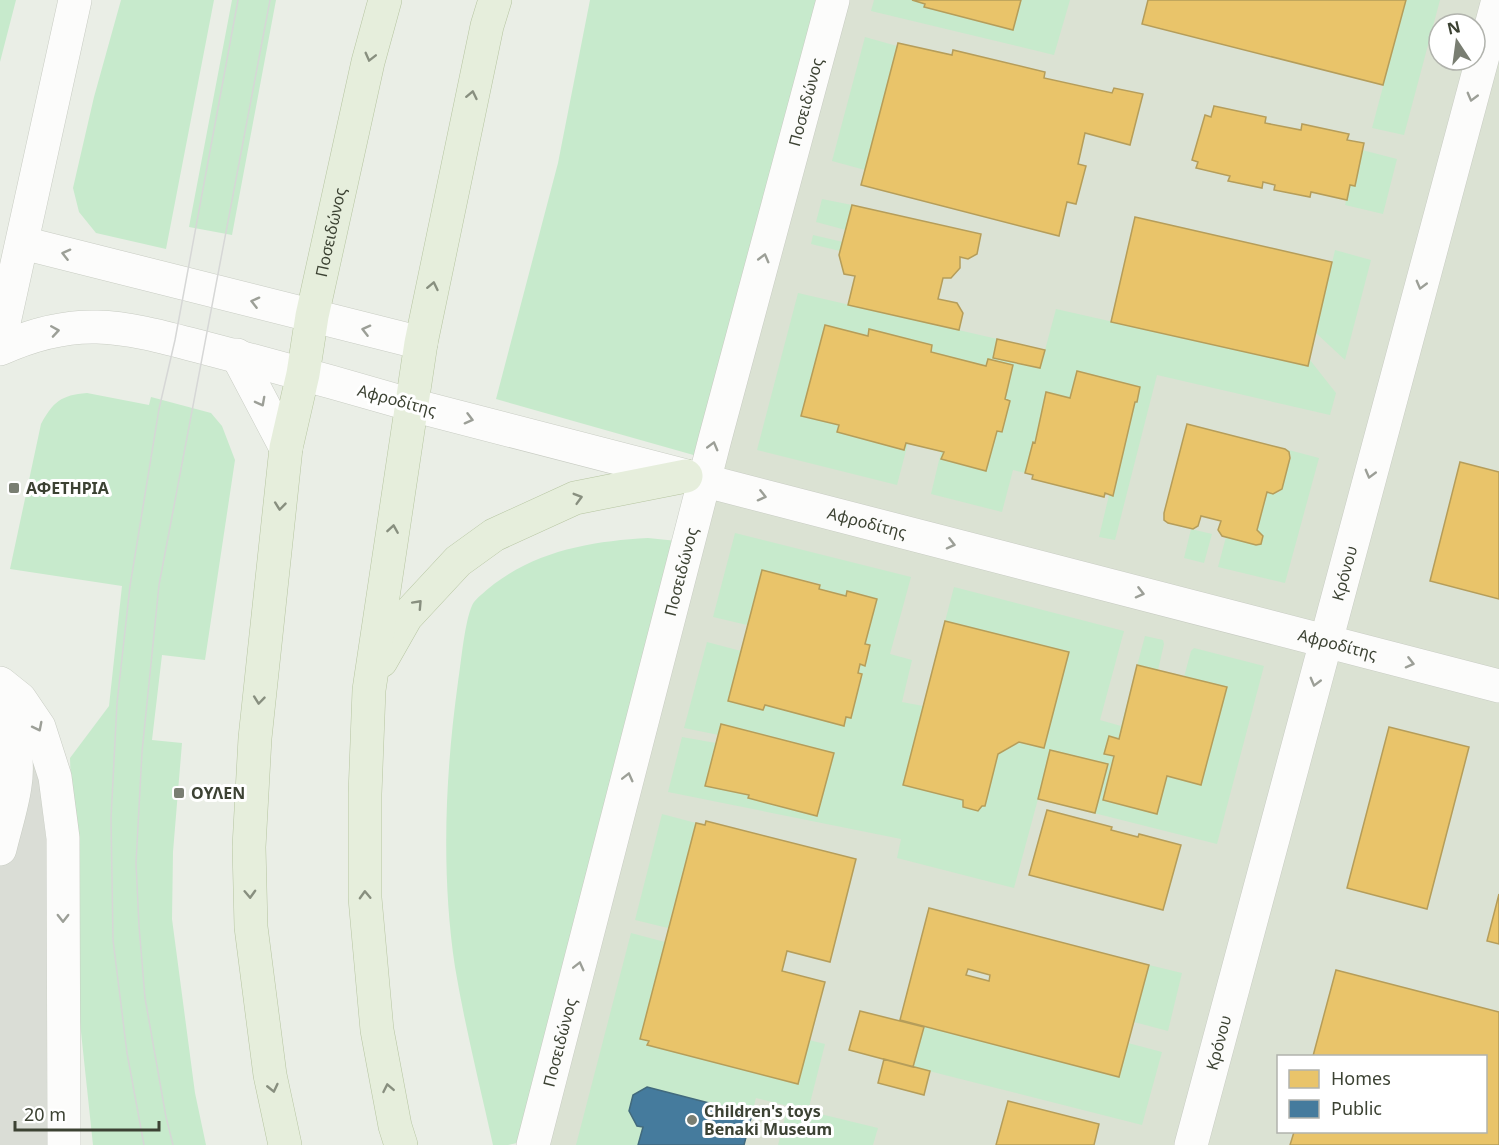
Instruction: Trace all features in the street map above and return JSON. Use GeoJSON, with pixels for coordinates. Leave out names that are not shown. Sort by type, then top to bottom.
{"type":"FeatureCollection","features":[{"type":"Feature","properties":{"kind":"highway","name":"Ποσειδώνος"},"geometry":{"type":"LineString","coordinates":[[285,1145],[270,1075],[251,927],[249,847],[255,738],[286,448],[303,374],[312,316],[368,62],[385,0]]}},
{"type":"Feature","properties":{"kind":"highway"},"geometry":{"type":"LineString","coordinates":[[401,1145],[395,1126],[377,1030],[365,898],[365,794],[369,690],[421,343],[487,26],[495,0]]}},
{"type":"Feature","properties":{"kind":"highway"},"geometry":{"type":"LineString","coordinates":[[369,690],[385,652],[406,617],[458,561],[494,535],[575,498],[695,478]]}},
{"type":"Feature","properties":{"kind":"street"},"geometry":{"type":"LineString","coordinates":[[0,341],[75,0]]}},
{"type":"Feature","properties":{"kind":"street","name":"Ποσειδώνος"},"geometry":{"type":"LineString","coordinates":[[533,1145],[695,478],[833,0]]}},
{"type":"Feature","properties":{"kind":"street","name":"Κρόνου"},"geometry":{"type":"LineString","coordinates":[[1191,1145],[1498,0]]}},
{"type":"Feature","properties":{"kind":"street"},"geometry":{"type":"LineString","coordinates":[[23,243],[421,343]]}},
{"type":"Feature","properties":{"kind":"street","name":"Αφροδίτης"},"geometry":{"type":"LineString","coordinates":[[0,349],[21,339],[45,332],[70,328],[121,329],[237,356],[412,405],[1499,686]]}},
{"type":"Feature","properties":{"kind":"street"},"geometry":{"type":"LineString","coordinates":[[237,356],[286,448]]}},
{"type":"Feature","properties":{"kind":"street"},"geometry":{"type":"LineString","coordinates":[[0,683],[20,699],[39,727],[55,777],[63,838],[64,1145]]}},
{"type":"Feature","properties":{"kind":"street"},"geometry":{"type":"LineString","coordinates":[[0,695],[11,729],[16,783],[0,849]]}},
{"type":"Feature","properties":{"kind":"shaded area"},"geometry":{"type":"Polygon","coordinates":[[[836,0],[1499,0],[1499,1145],[549,1145],[836,0]]]}},
{"type":"Feature","properties":{"kind":"shaded area"},"geometry":{"type":"Polygon","coordinates":[[[0,704],[25,734],[39,781],[46,839],[47,1145],[0,1145],[0,704]]]}},
{"type":"Feature","properties":{"kind":"green space"},"geometry":{"type":"Polygon","coordinates":[[[0,0],[16,0],[0,62],[0,0]]]}},
{"type":"Feature","properties":{"kind":"green space"},"geometry":{"type":"Polygon","coordinates":[[[121,0],[214,0],[166,249],[96,233],[79,212],[73,188],[94,97],[121,0]]]}},
{"type":"Feature","properties":{"kind":"green space"},"geometry":{"type":"Polygon","coordinates":[[[232,0],[276,0],[232,235],[189,227],[232,0]]]}},
{"type":"Feature","properties":{"kind":"green space"},"geometry":{"type":"Polygon","coordinates":[[[590,0],[824,0],[697,456],[496,399],[558,163],[590,0]]]}},
{"type":"Feature","properties":{"kind":"green space"},"geometry":{"type":"Polygon","coordinates":[[[874,0],[1070,0],[1054,55],[871,11],[874,0]]]}},
{"type":"Feature","properties":{"kind":"green space"},"geometry":{"type":"Polygon","coordinates":[[[1406,0],[1440,0],[1437,12],[1427,12],[1427,49],[1404,135],[1372,128],[1406,0]]]}},
{"type":"Feature","properties":{"kind":"green space"},"geometry":{"type":"Polygon","coordinates":[[[865,37],[897,46],[865,170],[832,161],[865,37]]]}},
{"type":"Feature","properties":{"kind":"green space"},"geometry":{"type":"Polygon","coordinates":[[[1362,150],[1397,159],[1383,214],[1345,205],[1350,185],[1355,186],[1362,150]]]}},
{"type":"Feature","properties":{"kind":"green space"},"geometry":{"type":"Polygon","coordinates":[[[822,199],[852,205],[846,230],[816,222],[822,199]]]}},
{"type":"Feature","properties":{"kind":"green space"},"geometry":{"type":"Polygon","coordinates":[[[813,235],[843,242],[840,251],[811,244],[813,235]]]}},
{"type":"Feature","properties":{"kind":"green space"},"geometry":{"type":"Polygon","coordinates":[[[1335,250],[1371,260],[1345,360],[1316,333],[1335,250]]]}},
{"type":"Feature","properties":{"kind":"green space"},"geometry":{"type":"Polygon","coordinates":[[[798,293],[1045,350],[1056,309],[1308,366],[1310,360],[1336,393],[1330,415],[1157,375],[1115,540],[1099,537],[1109,495],[1113,495],[1140,387],[1078,371],[1070,398],[1046,392],[1035,443],[1033,443],[1025,473],[1013,470],[1002,512],[931,494],[941,452],[908,443],[897,485],[757,450],[798,293]]]}},
{"type":"Feature","properties":{"kind":"green space"},"geometry":{"type":"Polygon","coordinates":[[[87,393],[149,405],[151,397],[211,413],[222,426],[235,460],[205,660],[162,655],[152,740],[182,743],[173,852],[172,919],[195,1093],[206,1145],[93,1145],[79,1013],[70,758],[109,706],[122,586],[10,569],[41,424],[59,401],[87,393]]]}},
{"type":"Feature","properties":{"kind":"green space"},"geometry":{"type":"Polygon","coordinates":[[[1285,449],[1319,458],[1285,583],[1218,567],[1226,537],[1256,545],[1261,544],[1263,536],[1257,530],[1267,492],[1278,493],[1282,489],[1291,456],[1285,449]]]}},
{"type":"Feature","properties":{"kind":"green space"},"geometry":{"type":"Polygon","coordinates":[[[1191,529],[1212,534],[1204,563],[1184,558],[1191,529]]]}},
{"type":"Feature","properties":{"kind":"green space"},"geometry":{"type":"Polygon","coordinates":[[[735,533],[911,577],[890,654],[912,660],[902,702],[923,706],[954,587],[1124,631],[1100,720],[1121,726],[1145,636],[1163,640],[1158,670],[1184,677],[1191,651],[1194,648],[1264,666],[1217,844],[1038,799],[1014,888],[897,858],[901,839],[668,792],[682,737],[716,743],[719,735],[684,728],[707,642],[741,651],[728,701],[763,710],[765,705],[844,725],[846,717],[851,718],[862,675],[858,673],[860,664],[865,665],[870,646],[865,644],[876,599],[848,592],[846,596],[819,589],[820,584],[762,570],[747,625],[713,617],[735,533]]]}},
{"type":"Feature","properties":{"kind":"green space"},"geometry":{"type":"Polygon","coordinates":[[[648,538],[677,541],[517,1143],[493,1145],[455,967],[446,860],[450,753],[468,618],[474,602],[481,595],[511,572],[529,563],[548,555],[587,545],[648,538]]]}},
{"type":"Feature","properties":{"kind":"green space"},"geometry":{"type":"Polygon","coordinates":[[[662,814],[696,823],[668,928],[635,920],[662,814]]]}},
{"type":"Feature","properties":{"kind":"green space"},"geometry":{"type":"Polygon","coordinates":[[[631,933],[665,942],[640,1039],[649,1041],[648,1045],[809,1040],[825,1044],[808,1111],[878,1128],[873,1145],[778,1145],[788,1106],[756,1098],[744,1145],[576,1145],[631,933]]]}},
{"type":"Feature","properties":{"kind":"green space"},"geometry":{"type":"Polygon","coordinates":[[[1149,965],[1182,973],[1168,1031],[1134,1022],[1149,965]]]}},
{"type":"Feature","properties":{"kind":"green space"},"geometry":{"type":"Polygon","coordinates":[[[923,1026],[1119,1076],[1128,1043],[1162,1052],[1142,1125],[913,1067],[923,1026]]]}},
{"type":"Feature","properties":{"kind":"building: Homes"},"geometry":{"type":"Polygon","coordinates":[[[912,0],[1021,0],[1013,30],[924,7],[925,4],[912,0]]]}},
{"type":"Feature","properties":{"kind":"building: Homes"},"geometry":{"type":"Polygon","coordinates":[[[1148,0],[1406,0],[1383,85],[1142,24],[1148,0]]]}},
{"type":"Feature","properties":{"kind":"building: Homes"},"geometry":{"type":"Polygon","coordinates":[[[898,43],[952,55],[953,50],[1045,72],[1044,78],[1112,93],[1114,88],[1143,94],[1130,145],[1085,133],[1078,164],[1086,166],[1076,204],[1067,202],[1059,236],[861,185],[898,43]]]}},
{"type":"Feature","properties":{"kind":"building: Homes"},"geometry":{"type":"Polygon","coordinates":[[[1214,106],[1266,117],[1265,123],[1301,130],[1302,124],[1349,134],[1347,140],[1364,143],[1355,186],[1350,185],[1347,200],[1311,192],[1310,197],[1274,190],[1275,185],[1263,182],[1262,188],[1228,181],[1230,176],[1196,168],[1198,162],[1192,160],[1205,115],[1211,117],[1214,106]]]}},
{"type":"Feature","properties":{"kind":"building: Homes"},"geometry":{"type":"Polygon","coordinates":[[[852,205],[981,234],[977,254],[968,259],[960,257],[960,268],[951,278],[943,278],[938,299],[957,303],[963,313],[959,330],[848,305],[855,276],[844,274],[839,255],[852,205]]]}},
{"type":"Feature","properties":{"kind":"building: Homes"},"geometry":{"type":"Polygon","coordinates":[[[1135,217],[1332,262],[1308,366],[1111,322],[1135,217]]]}},
{"type":"Feature","properties":{"kind":"building: Homes"},"geometry":{"type":"Polygon","coordinates":[[[825,325],[868,336],[869,329],[932,345],[931,352],[986,366],[988,359],[1013,365],[1005,399],[1010,401],[1002,432],[997,431],[986,471],[941,459],[944,452],[906,443],[904,450],[837,432],[839,425],[801,416],[825,325]]]}},
{"type":"Feature","properties":{"kind":"building: Homes"},"geometry":{"type":"Polygon","coordinates":[[[997,339],[1045,350],[1040,368],[993,358],[997,339]]]}},
{"type":"Feature","properties":{"kind":"building: Homes"},"geometry":{"type":"Polygon","coordinates":[[[1077,371],[1140,387],[1113,496],[1105,493],[1104,497],[1032,479],[1033,475],[1025,473],[1033,442],[1035,443],[1046,392],[1070,398],[1077,371]]]}},
{"type":"Feature","properties":{"kind":"building: Homes"},"geometry":{"type":"Polygon","coordinates":[[[1187,424],[1285,449],[1289,452],[1290,458],[1282,489],[1273,494],[1267,492],[1257,530],[1263,536],[1261,544],[1256,545],[1222,536],[1218,530],[1221,521],[1201,516],[1198,526],[1193,529],[1164,520],[1187,424]]]}},
{"type":"Feature","properties":{"kind":"building: Homes"},"geometry":{"type":"Polygon","coordinates":[[[1460,462],[1499,472],[1499,599],[1430,581],[1460,462]]]}},
{"type":"Feature","properties":{"kind":"building: Homes"},"geometry":{"type":"Polygon","coordinates":[[[762,570],[820,585],[819,589],[846,596],[847,591],[877,599],[865,644],[870,645],[865,666],[860,664],[858,673],[862,674],[851,718],[846,717],[844,726],[765,705],[763,710],[728,701],[762,570]]]}},
{"type":"Feature","properties":{"kind":"building: Homes"},"geometry":{"type":"Polygon","coordinates":[[[945,621],[1069,652],[1044,748],[1019,742],[998,754],[985,806],[978,811],[963,807],[963,800],[903,785],[945,621]]]}},
{"type":"Feature","properties":{"kind":"building: Homes"},"geometry":{"type":"Polygon","coordinates":[[[1137,665],[1227,687],[1201,785],[1167,776],[1157,814],[1103,800],[1114,756],[1104,754],[1109,736],[1119,739],[1137,665]]]}},
{"type":"Feature","properties":{"kind":"building: Homes"},"geometry":{"type":"Polygon","coordinates":[[[721,724],[834,753],[817,816],[748,798],[749,795],[705,786],[721,724]]]}},
{"type":"Feature","properties":{"kind":"building: Homes"},"geometry":{"type":"Polygon","coordinates":[[[1389,727],[1469,747],[1427,909],[1347,888],[1389,727]]]}},
{"type":"Feature","properties":{"kind":"building: Homes"},"geometry":{"type":"Polygon","coordinates":[[[1050,750],[1108,764],[1095,813],[1038,799],[1050,750]]]}},
{"type":"Feature","properties":{"kind":"building: Homes"},"geometry":{"type":"Polygon","coordinates":[[[1047,810],[1112,827],[1111,830],[1138,837],[1139,834],[1181,845],[1163,910],[1029,875],[1047,810]]]}},
{"type":"Feature","properties":{"kind":"building: Homes"},"geometry":{"type":"Polygon","coordinates":[[[706,821],[856,859],[830,962],[787,951],[782,971],[825,982],[798,1084],[647,1045],[649,1041],[640,1039],[696,823],[705,825],[706,821]]]}},
{"type":"Feature","properties":{"kind":"building: Homes"},"geometry":{"type":"Polygon","coordinates":[[[1499,894],[1499,944],[1487,941],[1499,894]]]}},
{"type":"Feature","properties":{"kind":"building: Homes"},"geometry":{"type":"Polygon","coordinates":[[[929,908],[1149,965],[1119,1077],[900,1020],[929,908]],[[968,969],[966,975],[989,981],[990,975],[968,969]]]}},
{"type":"Feature","properties":{"kind":"building: Homes"},"geometry":{"type":"Polygon","coordinates":[[[1336,970],[1499,1012],[1499,1145],[1290,1145],[1294,1133],[1487,1133],[1487,1055],[1313,1055],[1336,970]]]}},
{"type":"Feature","properties":{"kind":"building: Homes"},"geometry":{"type":"Polygon","coordinates":[[[860,1011],[924,1027],[913,1067],[849,1050],[860,1011]]]}},
{"type":"Feature","properties":{"kind":"building: Homes"},"geometry":{"type":"Polygon","coordinates":[[[884,1059],[930,1071],[924,1095],[878,1083],[884,1059]]]}},
{"type":"Feature","properties":{"kind":"building: Homes"},"geometry":{"type":"Polygon","coordinates":[[[1008,1101],[1099,1124],[1094,1145],[996,1145],[1008,1101]]]}},
{"type":"Feature","properties":{"kind":"building: Public","name":"Children's toys Benaki Museum"},"geometry":{"type":"Polygon","coordinates":[[[647,1087],[752,1114],[744,1145],[638,1145],[643,1127],[637,1126],[629,1111],[633,1095],[647,1087]]]}},
{"type":"Feature","properties":{"kind":"tram line"},"geometry":{"type":"LineString","coordinates":[[144,1145],[127,1053],[113,940],[111,818],[117,703],[130,586],[159,409],[175,340],[238,0]]}},
{"type":"Feature","properties":{"kind":"tram line"},"geometry":{"type":"LineString","coordinates":[[173,1145],[145,998],[139,926],[136,863],[142,752],[159,585],[270,0]]}},
{"type":"Feature","properties":{"kind":"place","name":"ΑΦΕΤΗΡΙΑ"},"geometry":{"type":"Point","coordinates":[14,488]}},
{"type":"Feature","properties":{"kind":"place","name":"ΟΥΛΕΝ"},"geometry":{"type":"Point","coordinates":[179,793]}},
{"type":"Feature","properties":{"kind":"place","name":"Children's toys Benaki Museum"},"geometry":{"type":"Point","coordinates":[692,1120]}}]}
